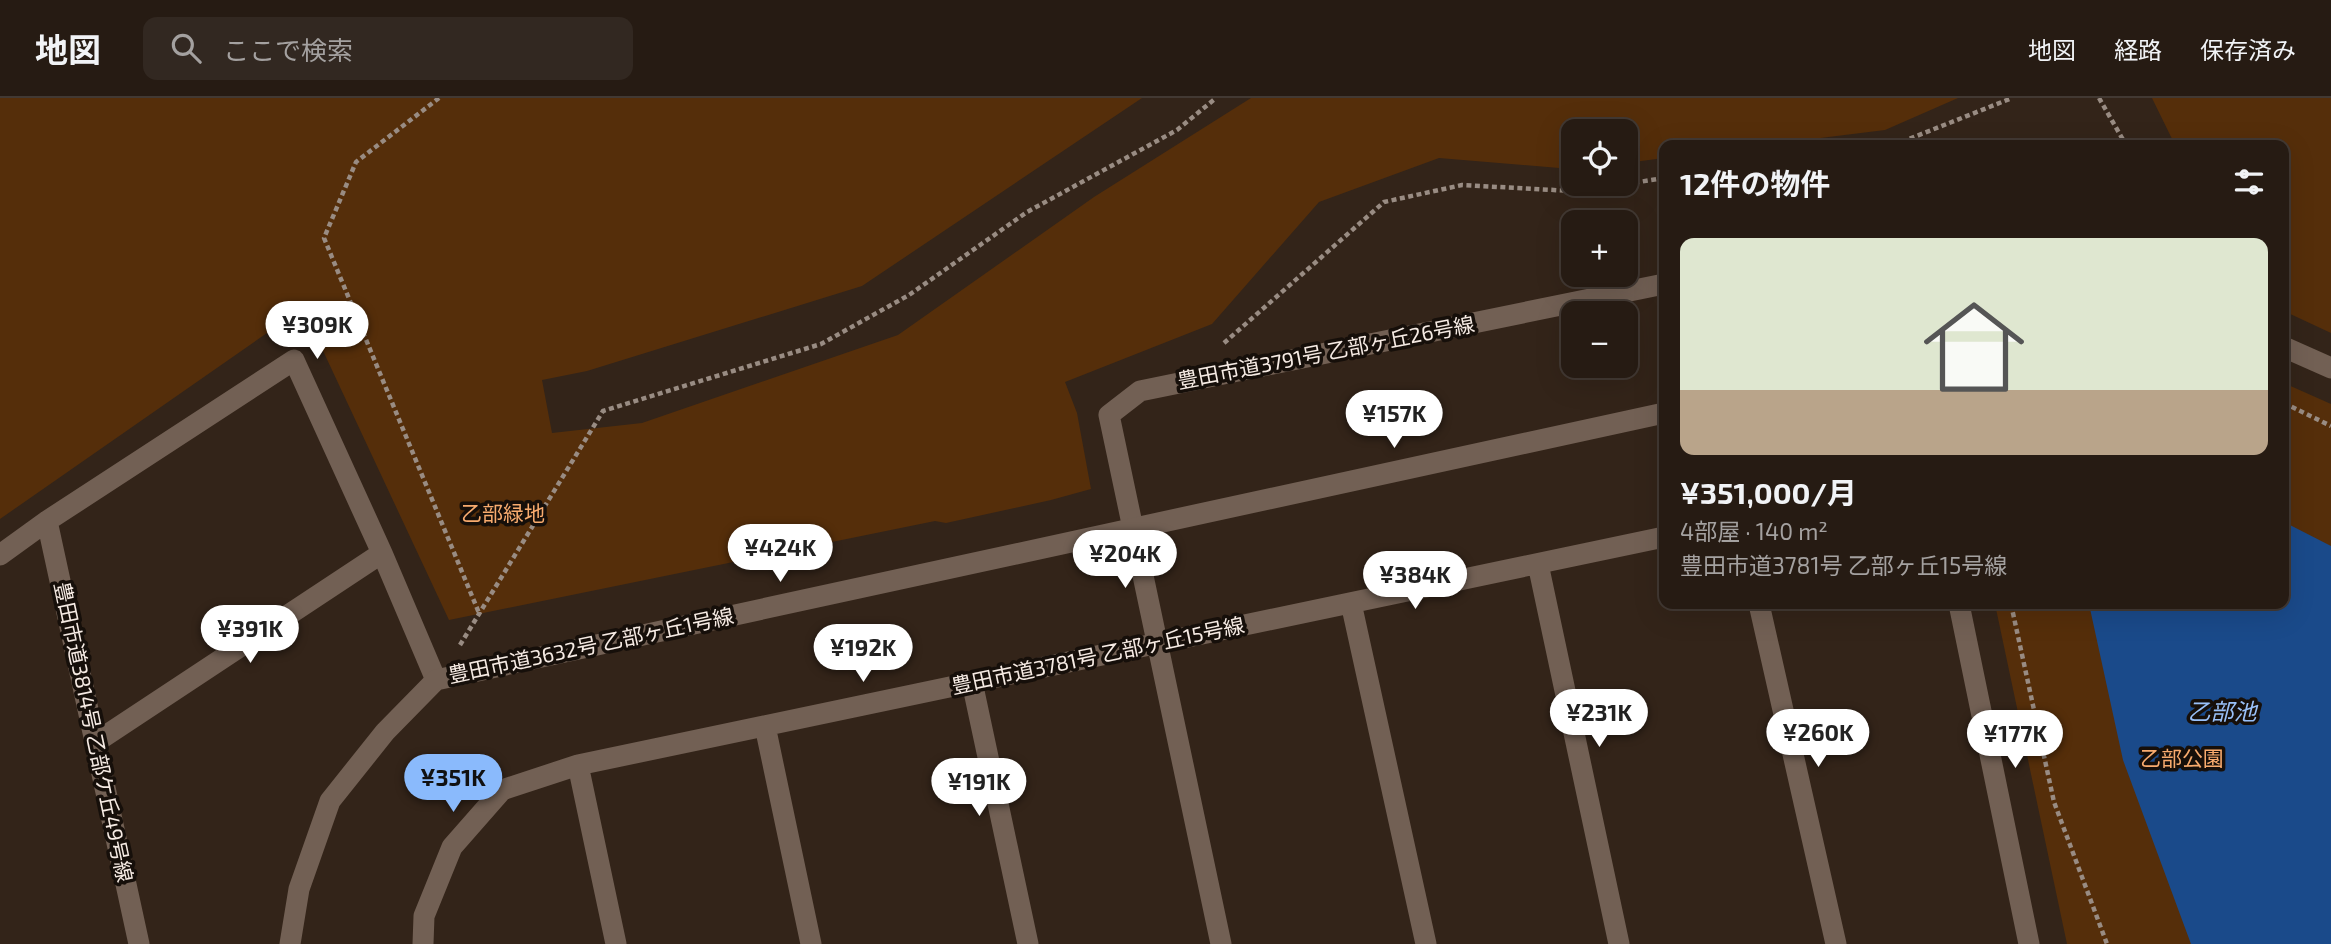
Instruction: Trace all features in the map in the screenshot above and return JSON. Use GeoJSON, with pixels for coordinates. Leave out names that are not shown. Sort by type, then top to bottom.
{"type":"FeatureCollection","features":[{"type":"Feature","properties":{"kind":"street","name":"豊田市道3791号 乙部ヶ丘26号線"},"geometry":{"type":"LineString","coordinates":[[1133,528],[1109,415],[1140,391],[1659,285]]}},
{"type":"Feature","properties":{"kind":"street"},"geometry":{"type":"LineString","coordinates":[[2289,349],[2331,368]]}},
{"type":"Feature","properties":{"kind":"street"},"geometry":{"type":"LineString","coordinates":[[0,555],[47,521],[294,360],[382,553],[436,680]]}},
{"type":"Feature","properties":{"kind":"street","name":"豊田市道3632号 乙部ヶ丘1号線"},"geometry":{"type":"LineString","coordinates":[[290,944],[299,889],[330,801],[385,732],[436,680],[1659,414]]}},
{"type":"Feature","properties":{"kind":"street","name":"豊田市道3814号 乙部ケ丘49号線"},"geometry":{"type":"LineString","coordinates":[[47,521],[139,944]]}},
{"type":"Feature","properties":{"kind":"street"},"geometry":{"type":"LineString","coordinates":[[1133,528],[1221,944]]}},
{"type":"Feature","properties":{"kind":"street","name":"豊田市道3781号 乙部ヶ丘15号線"},"geometry":{"type":"LineString","coordinates":[[423,944],[424,916],[452,847],[502,790],[578,765],[1659,538]]}},
{"type":"Feature","properties":{"kind":"street"},"geometry":{"type":"LineString","coordinates":[[96,742],[382,553]]}},
{"type":"Feature","properties":{"kind":"street"},"geometry":{"type":"LineString","coordinates":[[1538,564],[1619,944]]}},
{"type":"Feature","properties":{"kind":"street"},"geometry":{"type":"LineString","coordinates":[[1351,603],[1426,944]]}},
{"type":"Feature","properties":{"kind":"street"},"geometry":{"type":"LineString","coordinates":[[1760,609],[1836,944]]}},
{"type":"Feature","properties":{"kind":"street"},"geometry":{"type":"LineString","coordinates":[[1960,609],[2029,944]]}},
{"type":"Feature","properties":{"kind":"street"},"geometry":{"type":"LineString","coordinates":[[972,682],[1028,944]]}},
{"type":"Feature","properties":{"kind":"street"},"geometry":{"type":"LineString","coordinates":[[765,726],[811,944]]}},
{"type":"Feature","properties":{"kind":"street"},"geometry":{"type":"LineString","coordinates":[[578,765],[616,944]]}},
{"type":"Feature","properties":{"kind":"path"},"geometry":{"type":"LineString","coordinates":[[439,98],[356,162],[324,238],[479,614]]}},
{"type":"Feature","properties":{"kind":"path"},"geometry":{"type":"LineString","coordinates":[[459,647],[603,411],[821,344],[909,295],[1027,212],[1177,130],[1216,98]]}},
{"type":"Feature","properties":{"kind":"path"},"geometry":{"type":"LineString","coordinates":[[1907,140],[2012,98]]}},
{"type":"Feature","properties":{"kind":"path"},"geometry":{"type":"LineString","coordinates":[[2099,98],[2123,140]]}},
{"type":"Feature","properties":{"kind":"path"},"geometry":{"type":"LineString","coordinates":[[1638,182],[1659,179]]}},
{"type":"Feature","properties":{"kind":"path"},"geometry":{"type":"LineString","coordinates":[[1223,344],[1384,202],[1462,185],[1561,190]]}},
{"type":"Feature","properties":{"kind":"path"},"geometry":{"type":"LineString","coordinates":[[2289,405],[2331,426]]}},
{"type":"Feature","properties":{"kind":"path"},"geometry":{"type":"LineString","coordinates":[[2012,609],[2054,802],[2107,944]]}},
{"type":"Feature","properties":{"kind":"green space","name":"乙部緑地"},"geometry":{"type":"Polygon","coordinates":[[[0,98],[1142,98],[862,286],[587,371],[542,380],[552,433],[642,423],[898,335],[1094,197],[1251,98],[1958,98],[1885,130],[1804,140],[1659,140],[1659,159],[1638,161],[1638,119],[1561,119],[1561,168],[1439,158],[1319,202],[1212,324],[1065,382],[1077,413],[1091,489],[946,523],[935,521],[449,620],[303,308],[0,519],[0,98]]]}},
{"type":"Feature","properties":{"kind":"green space"},"geometry":{"type":"Polygon","coordinates":[[[2152,98],[2331,98],[2331,333],[2289,313],[2289,140],[2173,140],[2152,98]]]}},
{"type":"Feature","properties":{"kind":"green space","name":"乙部池"},"geometry":{"type":"Polygon","coordinates":[[[2289,385],[2331,404],[2331,944],[2067,944],[1996,609],[2289,609],[2289,385]]]}},
{"type":"Feature","properties":{"kind":"water","name":"乙部池"},"geometry":{"type":"Polygon","coordinates":[[[2289,525],[2331,546],[2331,944],[2191,944],[2123,760],[2090,609],[2289,609],[2289,525]]]}},
{"type":"Feature","properties":{"kind":"park label","name":"乙部公園"},"geometry":{"type":"Point","coordinates":[2182,759]}}]}
